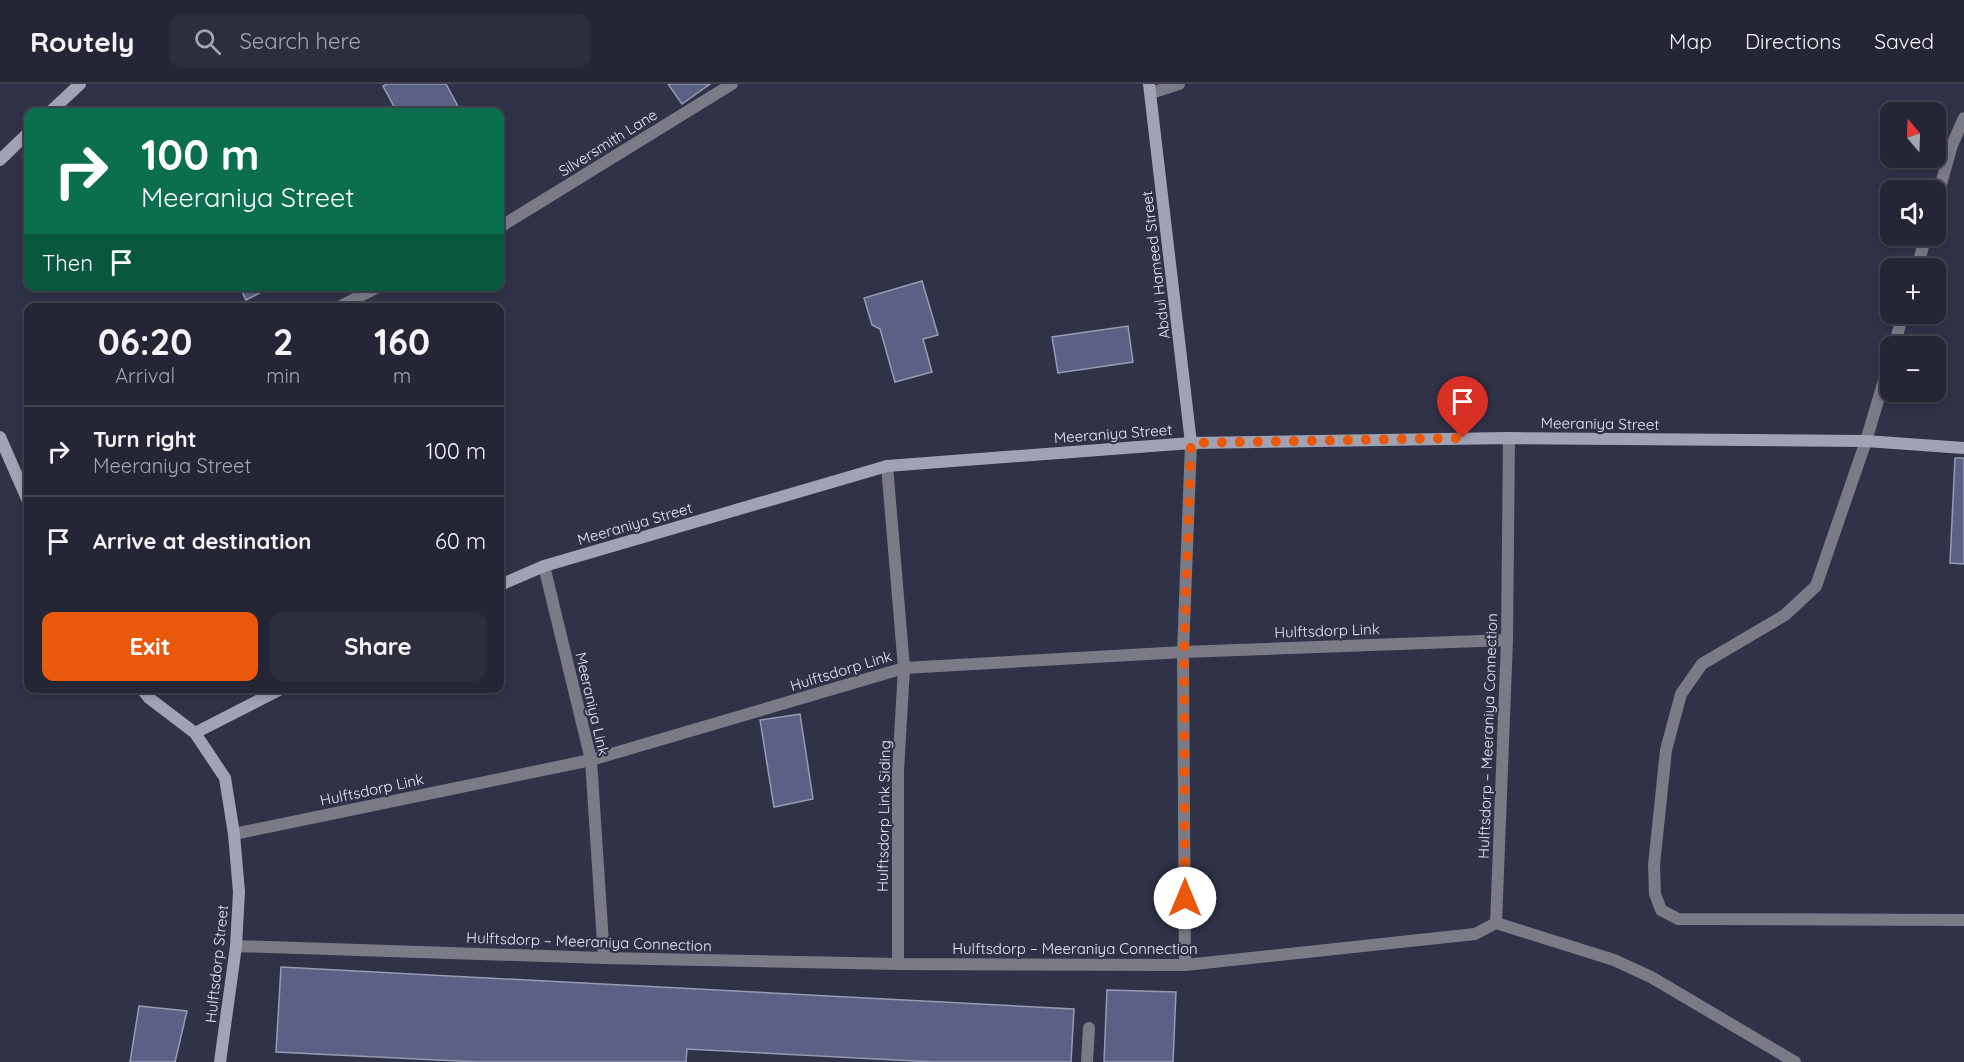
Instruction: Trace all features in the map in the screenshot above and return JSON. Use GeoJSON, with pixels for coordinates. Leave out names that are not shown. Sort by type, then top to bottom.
{"type":"FeatureCollection","features":[{"type":"Feature","properties":{"kind":"street"},"geometry":{"type":"LineString","coordinates":[[54,108],[80,84]]}},
{"type":"Feature","properties":{"kind":"street","name":"Silversmith Lane"},"geometry":{"type":"LineString","coordinates":[[504,225],[732,84]]}},
{"type":"Feature","properties":{"kind":"street"},"geometry":{"type":"LineString","coordinates":[[1150,89],[1179,84]]}},
{"type":"Feature","properties":{"kind":"street","name":"Abdul Hameed Street"},"geometry":{"type":"LineString","coordinates":[[1150,89],[1191,443]]}},
{"type":"Feature","properties":{"kind":"street"},"geometry":{"type":"LineString","coordinates":[[1942,180],[1952,145],[1964,118]]}},
{"type":"Feature","properties":{"kind":"street"},"geometry":{"type":"LineString","coordinates":[[0,160],[24,137]]}},
{"type":"Feature","properties":{"kind":"street"},"geometry":{"type":"LineString","coordinates":[[347,303],[370,291]]}},
{"type":"Feature","properties":{"kind":"street"},"geometry":{"type":"LineString","coordinates":[[1880,394],[1816,586],[1785,615],[1702,664],[1681,694],[1666,750],[1654,865],[1655,894],[1661,910],[1678,919],[1964,920]]}},
{"type":"Feature","properties":{"kind":"street"},"geometry":{"type":"LineString","coordinates":[[0,437],[24,490]]}},
{"type":"Feature","properties":{"kind":"street","name":"Meeraniya Street"},"geometry":{"type":"LineString","coordinates":[[504,583],[543,566],[887,466],[1191,443],[1509,438],[1866,441],[1964,448]]}},
{"type":"Feature","properties":{"kind":"street","name":"Hulftsdorp – Meeraniya Connection"},"geometry":{"type":"LineString","coordinates":[[236,946],[604,958],[898,964],[1185,965],[1475,934],[1496,923],[1508,640],[1509,438]]}},
{"type":"Feature","properties":{"kind":"street"},"geometry":{"type":"LineString","coordinates":[[1185,965],[1184,652],[1191,443]]}},
{"type":"Feature","properties":{"kind":"street","name":"Hulftsdorp Link Siding"},"geometry":{"type":"LineString","coordinates":[[887,466],[904,668],[898,771],[898,964]]}},
{"type":"Feature","properties":{"kind":"street","name":"Meeraniya Link"},"geometry":{"type":"LineString","coordinates":[[543,566],[591,760],[604,958]]}},
{"type":"Feature","properties":{"kind":"street","name":"Hulftsdorp Link"},"geometry":{"type":"LineString","coordinates":[[234,834],[591,760],[904,668],[1184,652],[1508,640]]}},
{"type":"Feature","properties":{"kind":"street","name":"Hulftsdorp Street"},"geometry":{"type":"LineString","coordinates":[[145,693],[195,733],[225,778],[234,834],[239,892],[236,946],[220,1062]]}},
{"type":"Feature","properties":{"kind":"street"},"geometry":{"type":"LineString","coordinates":[[195,733],[273,693]]}},
{"type":"Feature","properties":{"kind":"street"},"geometry":{"type":"LineString","coordinates":[[1496,923],[1614,960],[1651,977],[1795,1062]]}},
{"type":"Feature","properties":{"kind":"street"},"geometry":{"type":"LineString","coordinates":[[1087,1062],[1089,1028]]}},
{"type":"Feature","properties":{"kind":"building"},"geometry":{"type":"Polygon","coordinates":[[[387,84],[446,84],[459,108],[395,108],[383,86],[387,84]]]}},
{"type":"Feature","properties":{"kind":"building"},"geometry":{"type":"Polygon","coordinates":[[[668,84],[710,84],[682,104],[668,84]]]}},
{"type":"Feature","properties":{"kind":"building"},"geometry":{"type":"Polygon","coordinates":[[[922,281],[938,335],[923,339],[932,372],[895,382],[880,329],[872,325],[864,298],[922,281]]]}},
{"type":"Feature","properties":{"kind":"building"},"geometry":{"type":"Polygon","coordinates":[[[242,291],[263,291],[246,300],[242,291]]]}},
{"type":"Feature","properties":{"kind":"building"},"geometry":{"type":"Polygon","coordinates":[[[1128,326],[1133,362],[1058,373],[1052,337],[1128,326]]]}},
{"type":"Feature","properties":{"kind":"building"},"geometry":{"type":"Polygon","coordinates":[[[1955,458],[1964,458],[1964,564],[1950,563],[1955,458]]]}},
{"type":"Feature","properties":{"kind":"building"},"geometry":{"type":"Polygon","coordinates":[[[800,714],[813,799],[774,807],[760,720],[800,714]]]}},
{"type":"Feature","properties":{"kind":"building"},"geometry":{"type":"Polygon","coordinates":[[[281,967],[1074,1009],[1071,1062],[934,1062],[687,1049],[686,1062],[478,1062],[276,1052],[281,967]]]}},
{"type":"Feature","properties":{"kind":"building"},"geometry":{"type":"Polygon","coordinates":[[[1107,990],[1176,992],[1173,1062],[1104,1062],[1107,990]]]}},
{"type":"Feature","properties":{"kind":"building"},"geometry":{"type":"Polygon","coordinates":[[[139,1006],[187,1011],[175,1062],[130,1062],[139,1006]]]}},
{"type":"Feature","properties":{"kind":"route"},"geometry":{"type":"LineString","coordinates":[[1185,898],[1184,652],[1191,443],[1463,438]]}}]}
